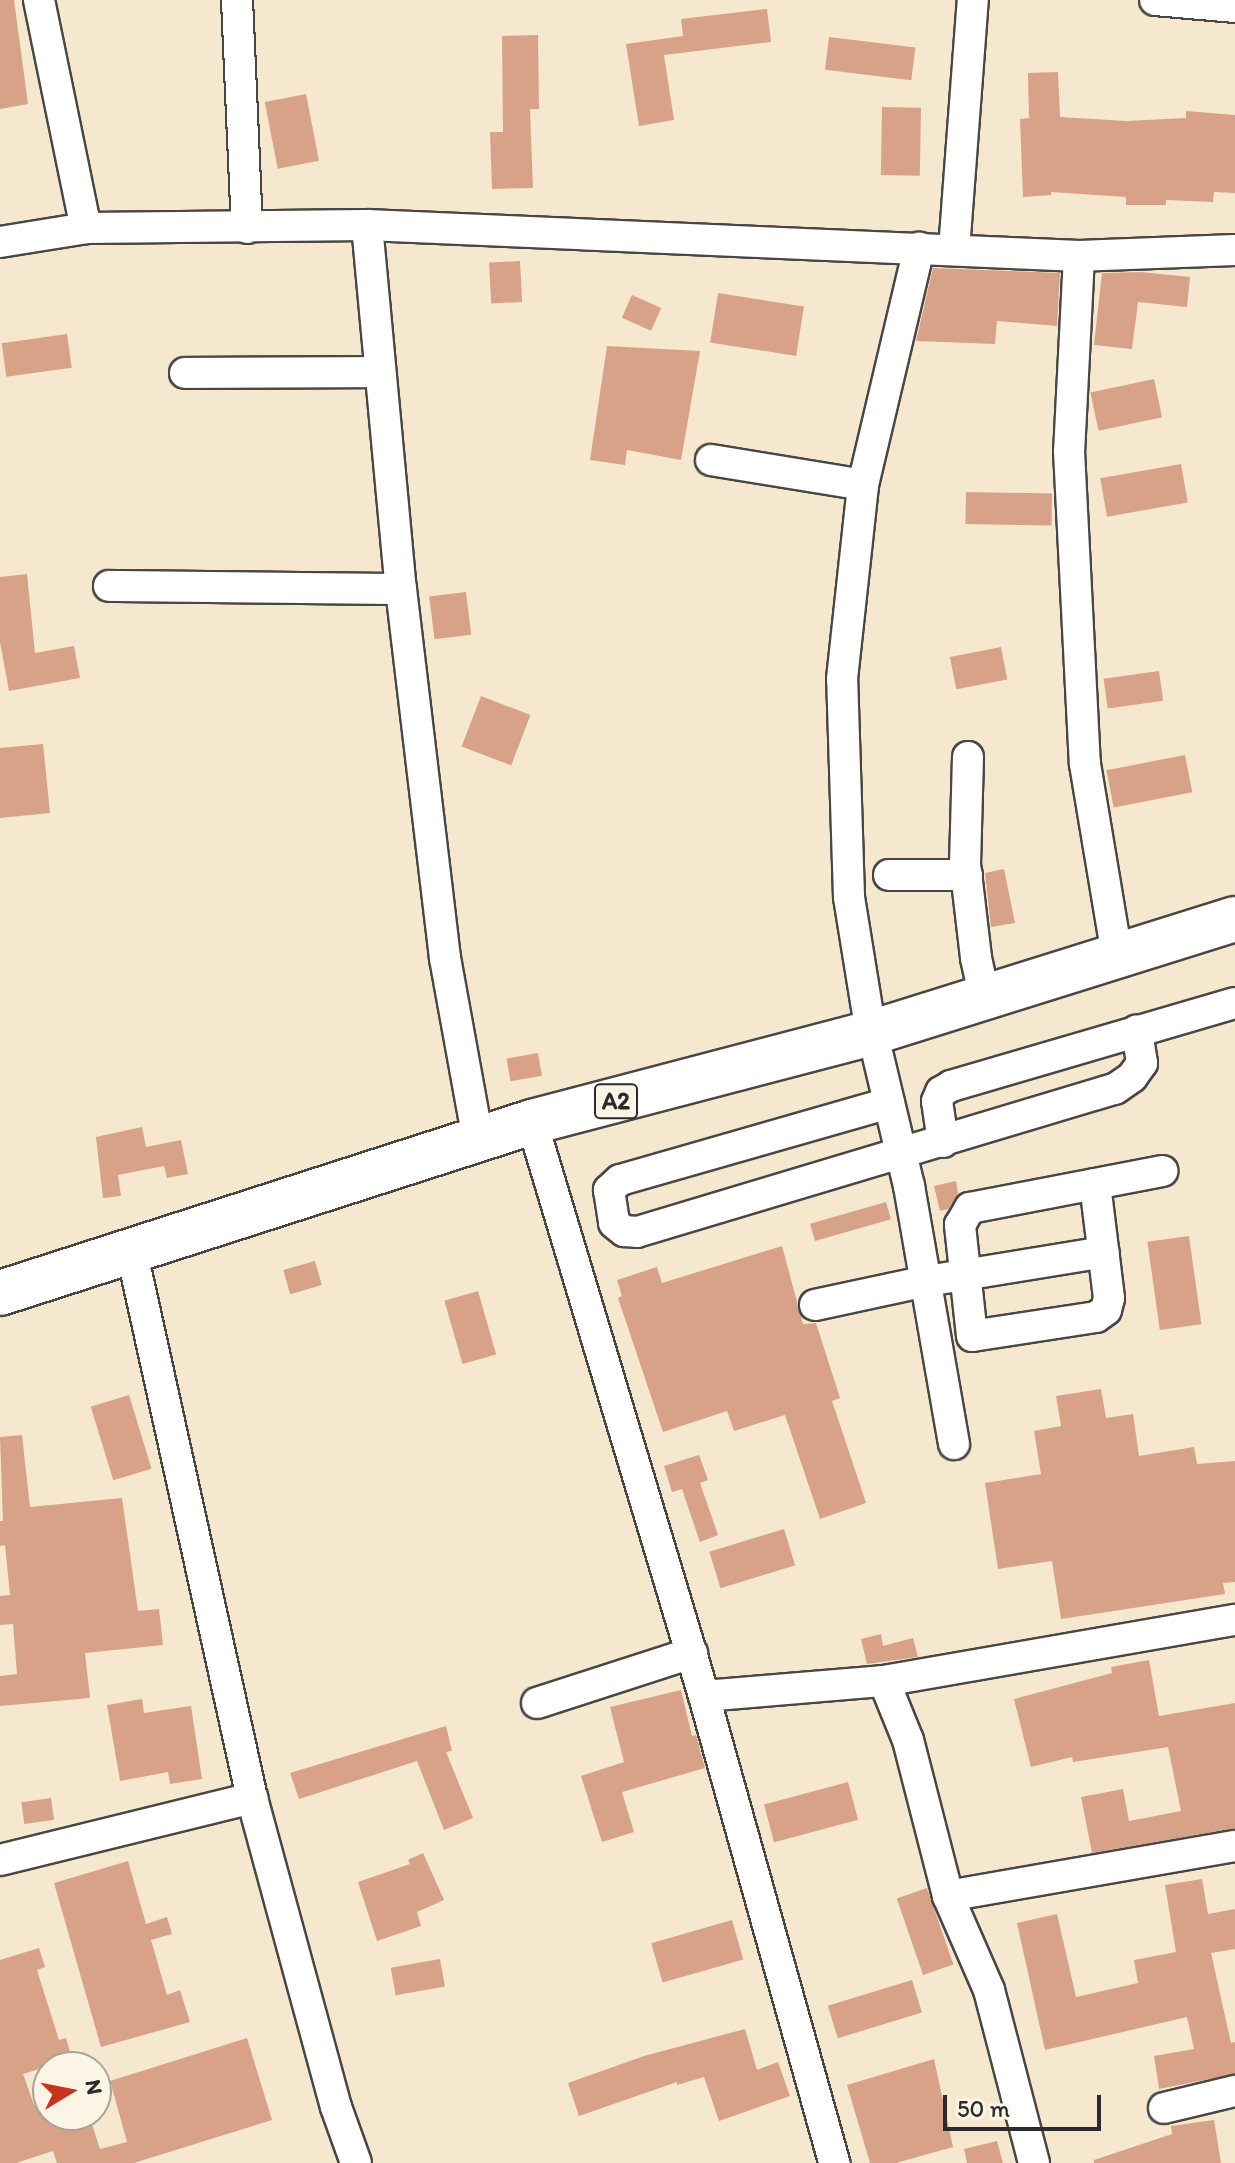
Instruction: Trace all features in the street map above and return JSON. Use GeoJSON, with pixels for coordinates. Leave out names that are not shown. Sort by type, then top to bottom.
{"type":"FeatureCollection","features":[{"type":"Feature","properties":{"kind":"highway","name":"A2"},"geometry":{"type":"LineString","coordinates":[[875,1045],[985,999],[1235,919]]}},
{"type":"Feature","properties":{"kind":"highway","name":"A2"},"geometry":{"type":"LineString","coordinates":[[0,1317],[137,1276],[536,1136],[1235,944]]}},
{"type":"Feature","properties":{"kind":"highway","name":"A2"},"geometry":{"type":"LineString","coordinates":[[0,1293],[478,1140],[536,1136]]}},
{"type":"Feature","properties":{"kind":"street"},"geometry":{"type":"LineString","coordinates":[[39,0],[86,228]]}},
{"type":"Feature","properties":{"kind":"street"},"geometry":{"type":"LineString","coordinates":[[237,0],[247,228]]}},
{"type":"Feature","properties":{"kind":"street"},"geometry":{"type":"LineString","coordinates":[[954,250],[973,0]]}},
{"type":"Feature","properties":{"kind":"street"},"geometry":{"type":"LineString","coordinates":[[1155,0],[1235,7]]}},
{"type":"Feature","properties":{"kind":"street"},"geometry":{"type":"LineString","coordinates":[[0,242],[86,228],[367,225],[1079,256],[1235,250]]}},
{"type":"Feature","properties":{"kind":"street"},"geometry":{"type":"LineString","coordinates":[[367,225],[401,589],[445,958],[478,1140]]}},
{"type":"Feature","properties":{"kind":"street"},"geometry":{"type":"LineString","coordinates":[[919,248],[863,485],[842,679],[849,897],[875,1045],[902,1155],[927,1281],[954,1444]]}},
{"type":"Feature","properties":{"kind":"street"},"geometry":{"type":"LineString","coordinates":[[1079,256],[1069,451],[1085,764],[1117,956]]}},
{"type":"Feature","properties":{"kind":"street"},"geometry":{"type":"LineString","coordinates":[[185,373],[379,372]]}},
{"type":"Feature","properties":{"kind":"street"},"geometry":{"type":"LineString","coordinates":[[711,460],[863,485]]}},
{"type":"Feature","properties":{"kind":"street"},"geometry":{"type":"LineString","coordinates":[[109,586],[401,589]]}},
{"type":"Feature","properties":{"kind":"street"},"geometry":{"type":"LineString","coordinates":[[968,757],[967,875],[976,958],[985,999]]}},
{"type":"Feature","properties":{"kind":"street"},"geometry":{"type":"LineString","coordinates":[[889,875],[967,875]]}},
{"type":"Feature","properties":{"kind":"street"},"geometry":{"type":"LineString","coordinates":[[943,1142],[937,1101],[941,1092],[951,1086],[1235,1003]]}},
{"type":"Feature","properties":{"kind":"street"},"geometry":{"type":"LineString","coordinates":[[889,1103],[620,1180],[609,1190],[614,1223],[624,1231],[637,1232],[1115,1089],[1132,1077],[1142,1063],[1137,1030]]}},
{"type":"Feature","properties":{"kind":"street"},"geometry":{"type":"LineString","coordinates":[[536,1136],[692,1653],[834,2163]]}},
{"type":"Feature","properties":{"kind":"street"},"geometry":{"type":"LineString","coordinates":[[972,1336],[960,1225],[970,1208],[1162,1171]]}},
{"type":"Feature","properties":{"kind":"street"},"geometry":{"type":"LineString","coordinates":[[937,1342],[1096,1317],[1106,1310],[1109,1298],[1095,1184]]}},
{"type":"Feature","properties":{"kind":"street"},"geometry":{"type":"LineString","coordinates":[[815,1305],[965,1274],[1104,1252]]}},
{"type":"Feature","properties":{"kind":"street"},"geometry":{"type":"LineString","coordinates":[[137,1276],[252,1798],[336,2107],[356,2163]]}},
{"type":"Feature","properties":{"kind":"street"},"geometry":{"type":"LineString","coordinates":[[704,1696],[884,1681],[1235,1620]]}},
{"type":"Feature","properties":{"kind":"street"},"geometry":{"type":"LineString","coordinates":[[537,1703],[692,1653]]}},
{"type":"Feature","properties":{"kind":"street"},"geometry":{"type":"LineString","coordinates":[[884,1681],[908,1740],[948,1896],[989,1990],[1034,2163]]}},
{"type":"Feature","properties":{"kind":"street"},"geometry":{"type":"LineString","coordinates":[[0,1860],[252,1798]]}},
{"type":"Feature","properties":{"kind":"street"},"geometry":{"type":"LineString","coordinates":[[948,1896],[1235,1846]]}},
{"type":"Feature","properties":{"kind":"street"},"geometry":{"type":"LineString","coordinates":[[1164,2108],[1235,2091]]}},
{"type":"Feature","properties":{"kind":"building"},"geometry":{"type":"Polygon","coordinates":[[[0,0],[14,0],[28,104],[0,109],[0,0]]]}},
{"type":"Feature","properties":{"kind":"building"},"geometry":{"type":"Polygon","coordinates":[[[767,9],[771,42],[664,55],[674,120],[639,126],[626,44],[683,36],[681,19],[767,9]]]}},
{"type":"Feature","properties":{"kind":"building"},"geometry":{"type":"Polygon","coordinates":[[[538,35],[539,109],[530,109],[533,188],[492,189],[490,132],[503,132],[502,36],[538,35]]]}},
{"type":"Feature","properties":{"kind":"building"},"geometry":{"type":"Polygon","coordinates":[[[829,37],[915,48],[911,80],[825,70],[829,37]]]}},
{"type":"Feature","properties":{"kind":"building"},"geometry":{"type":"Polygon","coordinates":[[[1058,72],[1060,117],[1126,121],[1186,118],[1186,111],[1235,115],[1235,193],[1214,192],[1213,202],[1166,200],[1166,205],[1126,205],[1126,197],[1051,192],[1051,195],[1023,197],[1020,119],[1029,118],[1028,73],[1058,72]]]}},
{"type":"Feature","properties":{"kind":"building"},"geometry":{"type":"Polygon","coordinates":[[[306,94],[319,161],[278,169],[265,102],[306,94]]]}},
{"type":"Feature","properties":{"kind":"building"},"geometry":{"type":"Polygon","coordinates":[[[882,107],[921,108],[920,176],[881,175],[882,107]]]}},
{"type":"Feature","properties":{"kind":"building"},"geometry":{"type":"Polygon","coordinates":[[[520,261],[522,302],[491,304],[489,263],[520,261]]]}},
{"type":"Feature","properties":{"kind":"building"},"geometry":{"type":"Polygon","coordinates":[[[933,268],[1060,273],[1057,326],[997,321],[995,344],[916,341],[933,268]]]}},
{"type":"Feature","properties":{"kind":"building"},"geometry":{"type":"Polygon","coordinates":[[[1141,272],[1190,277],[1187,307],[1138,302],[1132,349],[1094,345],[1102,273],[1141,272]]]}},
{"type":"Feature","properties":{"kind":"building"},"geometry":{"type":"Polygon","coordinates":[[[718,293],[804,307],[796,356],[710,342],[718,293]]]}},
{"type":"Feature","properties":{"kind":"building"},"geometry":{"type":"Polygon","coordinates":[[[632,295],[661,308],[651,331],[622,318],[632,295]]]}},
{"type":"Feature","properties":{"kind":"building"},"geometry":{"type":"Polygon","coordinates":[[[67,334],[72,368],[6,377],[2,343],[67,334]]]}},
{"type":"Feature","properties":{"kind":"building"},"geometry":{"type":"Polygon","coordinates":[[[607,346],[700,351],[681,460],[627,450],[625,465],[590,460],[607,346]]]}},
{"type":"Feature","properties":{"kind":"building"},"geometry":{"type":"Polygon","coordinates":[[[1154,379],[1162,417],[1099,431],[1090,393],[1154,379]]]}},
{"type":"Feature","properties":{"kind":"building"},"geometry":{"type":"Polygon","coordinates":[[[1181,464],[1188,502],[1107,517],[1100,478],[1181,464]]]}},
{"type":"Feature","properties":{"kind":"building"},"geometry":{"type":"Polygon","coordinates":[[[966,492],[1052,494],[1051,525],[965,524],[966,492]]]}},
{"type":"Feature","properties":{"kind":"building"},"geometry":{"type":"Polygon","coordinates":[[[27,574],[35,653],[74,646],[80,678],[9,691],[0,642],[0,577],[27,574]]]}},
{"type":"Feature","properties":{"kind":"building"},"geometry":{"type":"Polygon","coordinates":[[[466,592],[471,635],[435,639],[429,597],[466,592]]]}},
{"type":"Feature","properties":{"kind":"building"},"geometry":{"type":"Polygon","coordinates":[[[1001,647],[1007,679],[956,689],[950,657],[1001,647]]]}},
{"type":"Feature","properties":{"kind":"building"},"geometry":{"type":"Polygon","coordinates":[[[1159,671],[1163,701],[1108,709],[1104,679],[1159,671]]]}},
{"type":"Feature","properties":{"kind":"building"},"geometry":{"type":"Polygon","coordinates":[[[481,696],[530,715],[511,765],[462,746],[481,696]]]}},
{"type":"Feature","properties":{"kind":"building"},"geometry":{"type":"Polygon","coordinates":[[[43,744],[50,813],[0,818],[0,748],[43,744]]]}},
{"type":"Feature","properties":{"kind":"building"},"geometry":{"type":"Polygon","coordinates":[[[1185,755],[1192,792],[1114,808],[1106,770],[1185,755]]]}},
{"type":"Feature","properties":{"kind":"building"},"geometry":{"type":"Polygon","coordinates":[[[1004,869],[1015,923],[991,927],[985,873],[1004,869]]]}},
{"type":"Feature","properties":{"kind":"building"},"geometry":{"type":"Polygon","coordinates":[[[538,1053],[542,1076],[510,1081],[506,1059],[538,1053]]]}},
{"type":"Feature","properties":{"kind":"building"},"geometry":{"type":"Polygon","coordinates":[[[142,1127],[146,1147],[181,1140],[188,1174],[167,1178],[164,1166],[118,1175],[121,1196],[103,1198],[96,1137],[142,1127]]]}},
{"type":"Feature","properties":{"kind":"building"},"geometry":{"type":"Polygon","coordinates":[[[956,1181],[958,1194],[948,1209],[940,1211],[934,1186],[956,1181]]]}},
{"type":"Feature","properties":{"kind":"building"},"geometry":{"type":"Polygon","coordinates":[[[886,1202],[891,1219],[815,1241],[810,1224],[886,1202]]]}},
{"type":"Feature","properties":{"kind":"building"},"geometry":{"type":"Polygon","coordinates":[[[1189,1236],[1201,1324],[1160,1330],[1147,1242],[1189,1236]]]}},
{"type":"Feature","properties":{"kind":"building"},"geometry":{"type":"Polygon","coordinates":[[[782,1246],[803,1324],[816,1323],[840,1398],[832,1401],[866,1503],[820,1519],[785,1415],[734,1431],[727,1411],[663,1432],[618,1298],[622,1296],[617,1280],[657,1267],[662,1283],[782,1246]]]}},
{"type":"Feature","properties":{"kind":"building"},"geometry":{"type":"Polygon","coordinates":[[[315,1261],[322,1285],[290,1294],[283,1270],[315,1261]]]}},
{"type":"Feature","properties":{"kind":"building"},"geometry":{"type":"Polygon","coordinates":[[[478,1291],[496,1354],[463,1364],[444,1301],[478,1291]]]}},
{"type":"Feature","properties":{"kind":"building"},"geometry":{"type":"Polygon","coordinates":[[[1101,1389],[1106,1418],[1133,1414],[1139,1456],[1194,1447],[1197,1464],[1235,1461],[1235,1582],[1223,1583],[1225,1594],[1061,1619],[1052,1561],[998,1569],[985,1483],[1041,1474],[1034,1431],[1061,1426],[1056,1396],[1101,1389]]]}},
{"type":"Feature","properties":{"kind":"building"},"geometry":{"type":"Polygon","coordinates":[[[129,1395],[152,1469],[113,1480],[91,1407],[129,1395]]]}},
{"type":"Feature","properties":{"kind":"building"},"geometry":{"type":"Polygon","coordinates":[[[22,1435],[30,1507],[122,1498],[138,1611],[159,1609],[163,1645],[85,1653],[90,1698],[0,1706],[0,1676],[17,1674],[13,1624],[0,1625],[0,1596],[10,1595],[5,1545],[0,1546],[0,1521],[3,1521],[0,1437],[22,1435]]]}},
{"type":"Feature","properties":{"kind":"building"},"geometry":{"type":"Polygon","coordinates":[[[699,1455],[708,1480],[700,1483],[718,1535],[700,1542],[682,1489],[672,1492],[664,1466],[699,1455]]]}},
{"type":"Feature","properties":{"kind":"building"},"geometry":{"type":"Polygon","coordinates":[[[784,1529],[795,1565],[721,1588],[709,1552],[784,1529]]]}},
{"type":"Feature","properties":{"kind":"building"},"geometry":{"type":"Polygon","coordinates":[[[881,1634],[883,1646],[913,1638],[918,1657],[867,1664],[861,1639],[881,1634]]]}},
{"type":"Feature","properties":{"kind":"building"},"geometry":{"type":"Polygon","coordinates":[[[1149,1660],[1159,1716],[1235,1703],[1235,1828],[1092,1853],[1081,1797],[1123,1789],[1129,1821],[1181,1811],[1168,1747],[1073,1762],[1072,1757],[1031,1767],[1014,1699],[1112,1673],[1111,1667],[1149,1660]]]}},
{"type":"Feature","properties":{"kind":"building"},"geometry":{"type":"Polygon","coordinates":[[[681,1690],[692,1736],[696,1735],[705,1768],[622,1792],[634,1832],[602,1842],[581,1776],[624,1762],[610,1707],[681,1690]]]}},
{"type":"Feature","properties":{"kind":"building"},"geometry":{"type":"Polygon","coordinates":[[[142,1699],[144,1713],[191,1706],[202,1779],[170,1784],[168,1772],[120,1781],[107,1705],[142,1699]]]}},
{"type":"Feature","properties":{"kind":"building"},"geometry":{"type":"Polygon","coordinates":[[[446,1726],[452,1751],[446,1752],[473,1818],[444,1830],[417,1761],[299,1799],[290,1773],[446,1726]]]}},
{"type":"Feature","properties":{"kind":"building"},"geometry":{"type":"Polygon","coordinates":[[[848,1782],[858,1820],[774,1842],[764,1805],[848,1782]]]}},
{"type":"Feature","properties":{"kind":"building"},"geometry":{"type":"Polygon","coordinates":[[[51,1798],[54,1820],[24,1824],[21,1802],[51,1798]]]}},
{"type":"Feature","properties":{"kind":"building"},"geometry":{"type":"Polygon","coordinates":[[[423,1853],[444,1900],[417,1912],[421,1926],[377,1941],[358,1882],[410,1864],[408,1860],[423,1853]]]}},
{"type":"Feature","properties":{"kind":"building"},"geometry":{"type":"Polygon","coordinates":[[[128,1861],[146,1924],[167,1917],[172,1934],[151,1940],[167,1995],[180,1990],[190,2022],[101,2047],[54,1883],[128,1861]]]}},
{"type":"Feature","properties":{"kind":"building"},"geometry":{"type":"Polygon","coordinates":[[[1202,1879],[1208,1914],[1235,1909],[1235,1949],[1211,1953],[1231,2043],[1235,2042],[1235,2074],[1159,2089],[1154,2056],[1194,2049],[1187,2017],[1045,2050],[1017,1923],[1057,1914],[1076,1997],[1138,1983],[1134,1960],[1176,1952],[1165,1885],[1202,1879]]]}},
{"type":"Feature","properties":{"kind":"building"},"geometry":{"type":"Polygon","coordinates":[[[927,1888],[953,1965],[923,1975],[897,1898],[927,1888]]]}},
{"type":"Feature","properties":{"kind":"building"},"geometry":{"type":"Polygon","coordinates":[[[732,1920],[743,1959],[663,1983],[651,1943],[732,1920]]]}},
{"type":"Feature","properties":{"kind":"building"},"geometry":{"type":"Polygon","coordinates":[[[39,1948],[45,1967],[37,1970],[59,2040],[66,2038],[70,2051],[32,2051],[32,2071],[23,2074],[32,2099],[32,2131],[94,2131],[100,2149],[127,2142],[112,2080],[247,2038],[272,2120],[134,2163],[57,2163],[53,2151],[16,2163],[0,2163],[0,1960],[39,1948]]]}},
{"type":"Feature","properties":{"kind":"building"},"geometry":{"type":"Polygon","coordinates":[[[440,1959],[445,1987],[396,1995],[391,1968],[440,1959]]]}},
{"type":"Feature","properties":{"kind":"building"},"geometry":{"type":"Polygon","coordinates":[[[912,1980],[922,2013],[838,2038],[828,2006],[912,1980]]]}},
{"type":"Feature","properties":{"kind":"building"},"geometry":{"type":"Polygon","coordinates":[[[745,2029],[757,2070],[778,2062],[790,2096],[719,2121],[704,2077],[677,2085],[677,2082],[579,2116],[568,2083],[644,2056],[745,2029]]]}},
{"type":"Feature","properties":{"kind":"building"},"geometry":{"type":"Polygon","coordinates":[[[934,2059],[953,2147],[896,2163],[870,2163],[847,2085],[934,2059]]]}},
{"type":"Feature","properties":{"kind":"building"},"geometry":{"type":"Polygon","coordinates":[[[1214,2120],[1221,2163],[1094,2163],[1094,2160],[1172,2134],[1171,2126],[1214,2120]]]}},
{"type":"Feature","properties":{"kind":"building"},"geometry":{"type":"Polygon","coordinates":[[[997,2141],[1003,2163],[967,2163],[964,2149],[997,2141]]]}}]}
